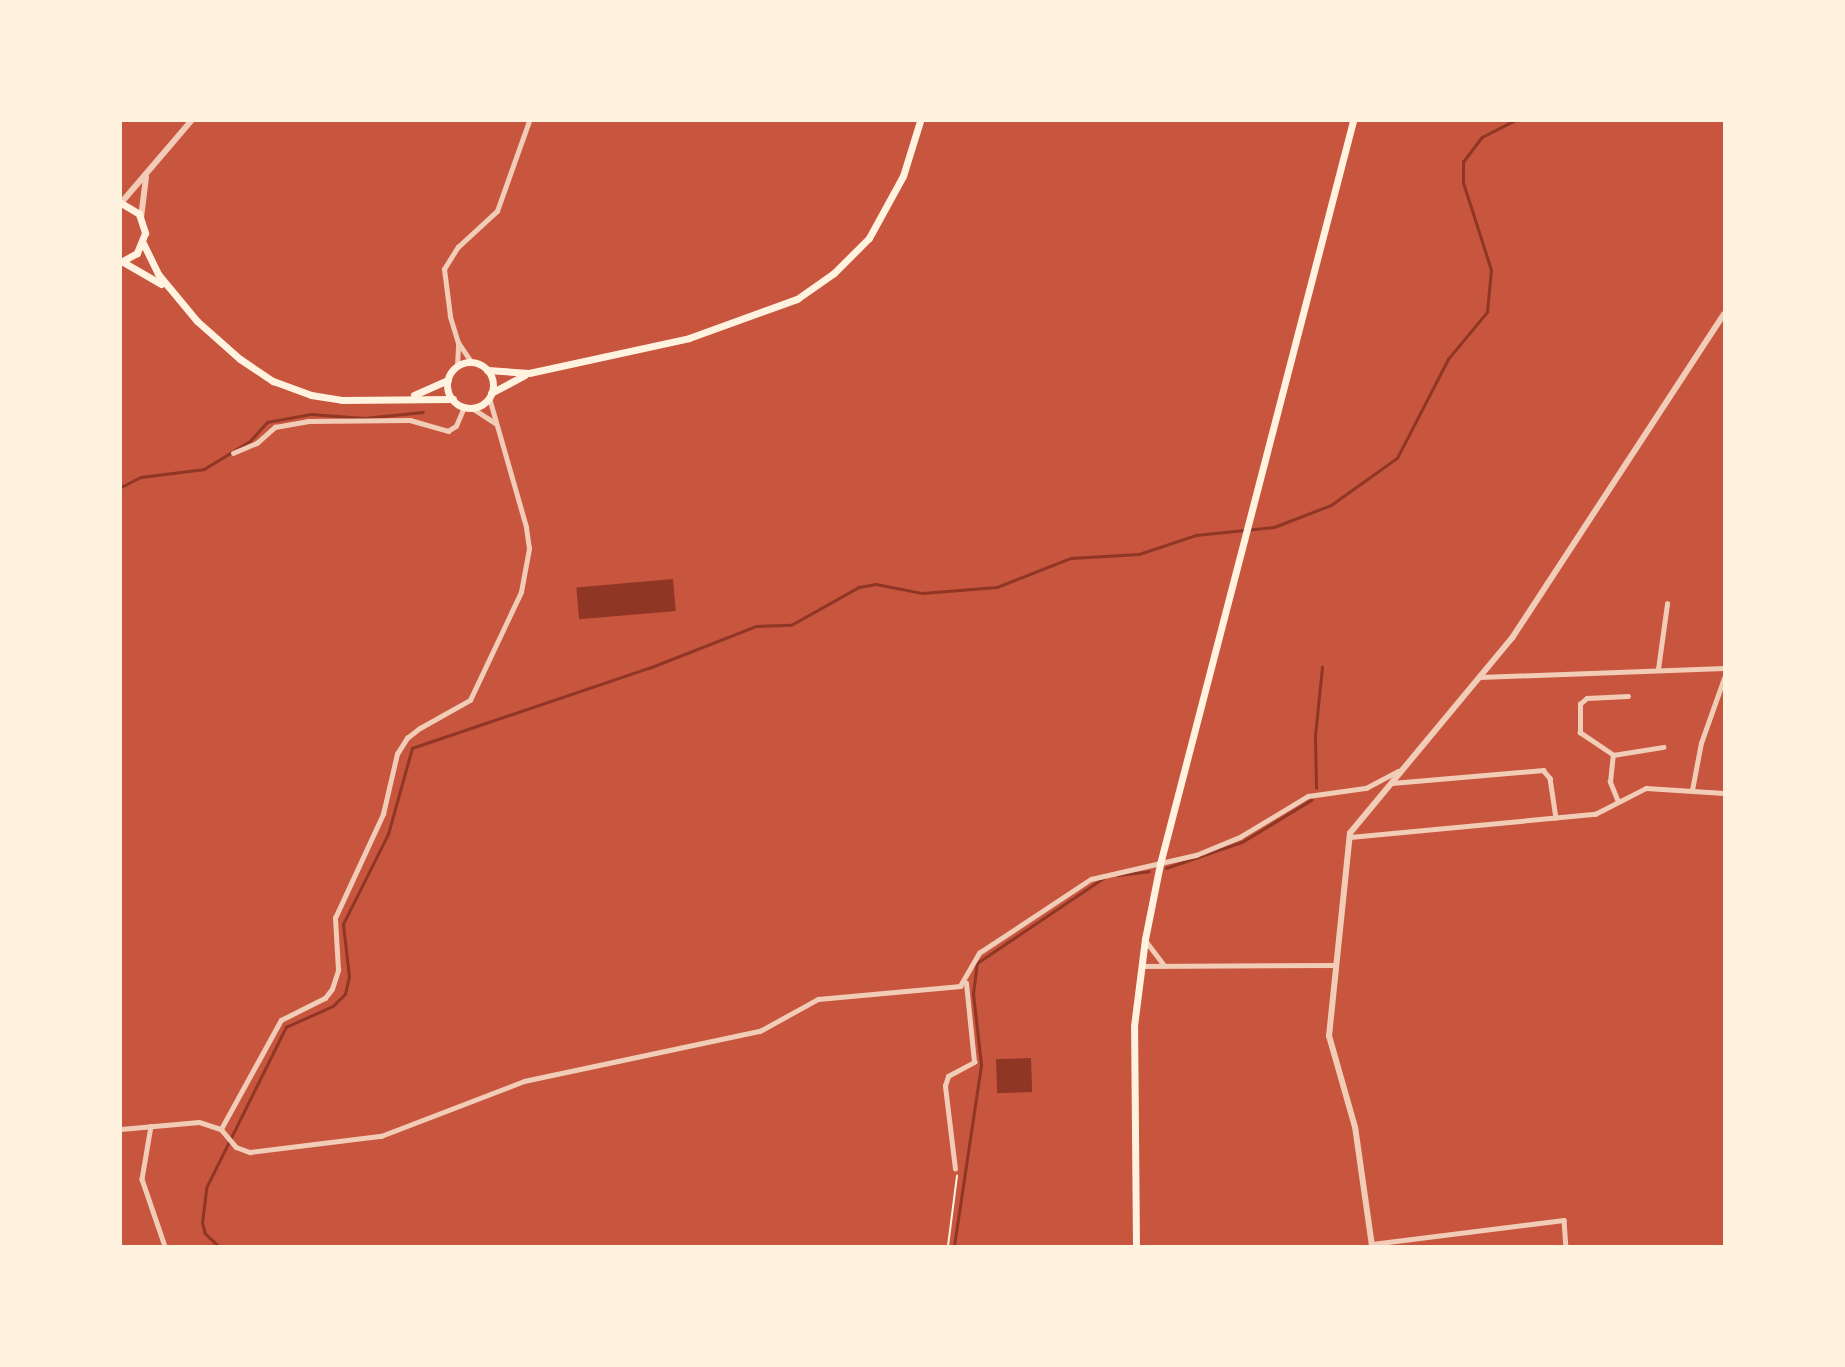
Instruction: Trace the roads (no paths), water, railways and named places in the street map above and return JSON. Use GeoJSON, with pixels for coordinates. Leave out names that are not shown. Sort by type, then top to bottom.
{"type":"FeatureCollection","features":[{"type":"Feature","properties":{"kind":"main road"},"geometry":{"type":"LineString","coordinates":[[407,397],[448,380],[457,366],[471,362],[487,370],[529,373],[712,332],[776,309],[817,287],[854,255],[883,216],[903,176],[920,121]]}},
{"type":"Feature","properties":{"kind":"main road"},"geometry":{"type":"LineString","coordinates":[[1136,1246],[1133,1046],[1145,939],[1160,863],[1353,121]]}},
{"type":"Feature","properties":{"kind":"main road"},"geometry":{"type":"LineString","coordinates":[[121,203],[141,218],[143,243],[170,291]]}},
{"type":"Feature","properties":{"kind":"main road"},"geometry":{"type":"LineString","coordinates":[[143,243],[122,262],[148,273],[170,291],[221,344],[272,381],[311,395],[342,400],[407,397],[453,400],[468,407],[529,373]]}},
{"type":"Feature","properties":{"kind":"main road"},"geometry":{"type":"LineString","coordinates":[[487,370],[490,396]]}},
{"type":"Feature","properties":{"kind":"main road"},"geometry":{"type":"LineString","coordinates":[[448,380],[453,400]]}},
{"type":"Feature","properties":{"kind":"street"},"geometry":{"type":"LineString","coordinates":[[121,203],[191,121]]}},
{"type":"Feature","properties":{"kind":"street"},"geometry":{"type":"LineString","coordinates":[[457,366],[458,343],[444,286],[444,269],[458,247],[496,211],[529,121]]}},
{"type":"Feature","properties":{"kind":"street"},"geometry":{"type":"LineString","coordinates":[[141,218],[147,172]]}},
{"type":"Feature","properties":{"kind":"street"},"geometry":{"type":"LineString","coordinates":[[1566,1246],[1564,1220],[1372,1245],[1355,1127],[1330,1046],[1349,837],[1398,771],[1480,677],[1537,602],[1724,314]]}},
{"type":"Feature","properties":{"kind":"street"},"geometry":{"type":"LineString","coordinates":[[458,343],[471,362]]}},
{"type":"Feature","properties":{"kind":"street"},"geometry":{"type":"LineString","coordinates":[[222,1129],[281,1020],[325,998],[332,989],[338,970],[335,918],[383,814],[397,754],[420,728],[470,700],[521,593],[529,549],[526,527],[495,423],[490,396]]}},
{"type":"Feature","properties":{"kind":"street"},"geometry":{"type":"LineString","coordinates":[[233,453],[257,443],[275,427],[308,421],[410,420],[448,431],[456,426],[468,407],[495,423]]}},
{"type":"Feature","properties":{"kind":"street"},"geometry":{"type":"LineString","coordinates":[[1658,669],[1667,604]]}},
{"type":"Feature","properties":{"kind":"street"},"geometry":{"type":"LineString","coordinates":[[1480,677],[1724,668]]}},
{"type":"Feature","properties":{"kind":"street"},"geometry":{"type":"LineString","coordinates":[[1692,790],[1701,743],[1724,678]]}},
{"type":"Feature","properties":{"kind":"street"},"geometry":{"type":"LineString","coordinates":[[1628,696],[1592,697],[1580,704],[1580,733],[1614,755],[1663,747]]}},
{"type":"Feature","properties":{"kind":"street"},"geometry":{"type":"LineString","coordinates":[[1614,755],[1610,782],[1618,803]]}},
{"type":"Feature","properties":{"kind":"street"},"geometry":{"type":"LineString","coordinates":[[1389,783],[1543,770],[1549,778],[1556,818]]}},
{"type":"Feature","properties":{"kind":"street"},"geometry":{"type":"LineString","coordinates":[[955,1168],[945,1086],[948,1076],[974,1062],[966,982],[979,953],[1091,879],[1226,844],[1308,796],[1366,788],[1398,771]]}},
{"type":"Feature","properties":{"kind":"street"},"geometry":{"type":"LineString","coordinates":[[1349,837],[1598,814],[1646,788],[1724,793]]}},
{"type":"Feature","properties":{"kind":"street"},"geometry":{"type":"LineString","coordinates":[[1145,939],[1164,966]]}},
{"type":"Feature","properties":{"kind":"street"},"geometry":{"type":"LineString","coordinates":[[1140,966],[1336,965]]}},
{"type":"Feature","properties":{"kind":"street"},"geometry":{"type":"LineString","coordinates":[[121,1129],[198,1122],[222,1129],[236,1147],[255,1152],[381,1136],[524,1081],[760,1031],[818,999],[945,989],[966,982]]}},
{"type":"Feature","properties":{"kind":"street"},"geometry":{"type":"LineString","coordinates":[[151,1126],[142,1179],[165,1246]]}},
{"type":"Feature","properties":{"kind":"waterway"},"geometry":{"type":"LineString","coordinates":[[218,1246],[205,1234],[202,1223],[206,1188],[286,1027],[333,1006],[345,994],[349,977],[343,924],[388,834],[412,748],[649,668],[756,626],[791,625],[859,587],[876,584],[922,593],[997,587],[1071,558],[1139,554],[1196,535],[1274,527],[1331,505],[1397,458],[1448,359],[1487,312],[1491,270],[1463,183],[1463,162],[1482,137],[1514,121]]}},
{"type":"Feature","properties":{"kind":"waterway"},"geometry":{"type":"LineString","coordinates":[[121,487],[141,477],[204,469],[250,441],[267,422],[311,414],[364,418],[423,412]]}},
{"type":"Feature","properties":{"kind":"waterway"},"geometry":{"type":"LineString","coordinates":[[1316,788],[1315,736],[1322,667]]}},
{"type":"Feature","properties":{"kind":"waterway"},"geometry":{"type":"LineString","coordinates":[[1166,868],[1242,842],[1311,800]]}},
{"type":"Feature","properties":{"kind":"waterway"},"geometry":{"type":"LineString","coordinates":[[1118,875],[1149,871]]}},
{"type":"Feature","properties":{"kind":"waterway"},"geometry":{"type":"LineString","coordinates":[[954,1246],[981,1065],[973,994],[977,963],[1105,877]]}}]}
